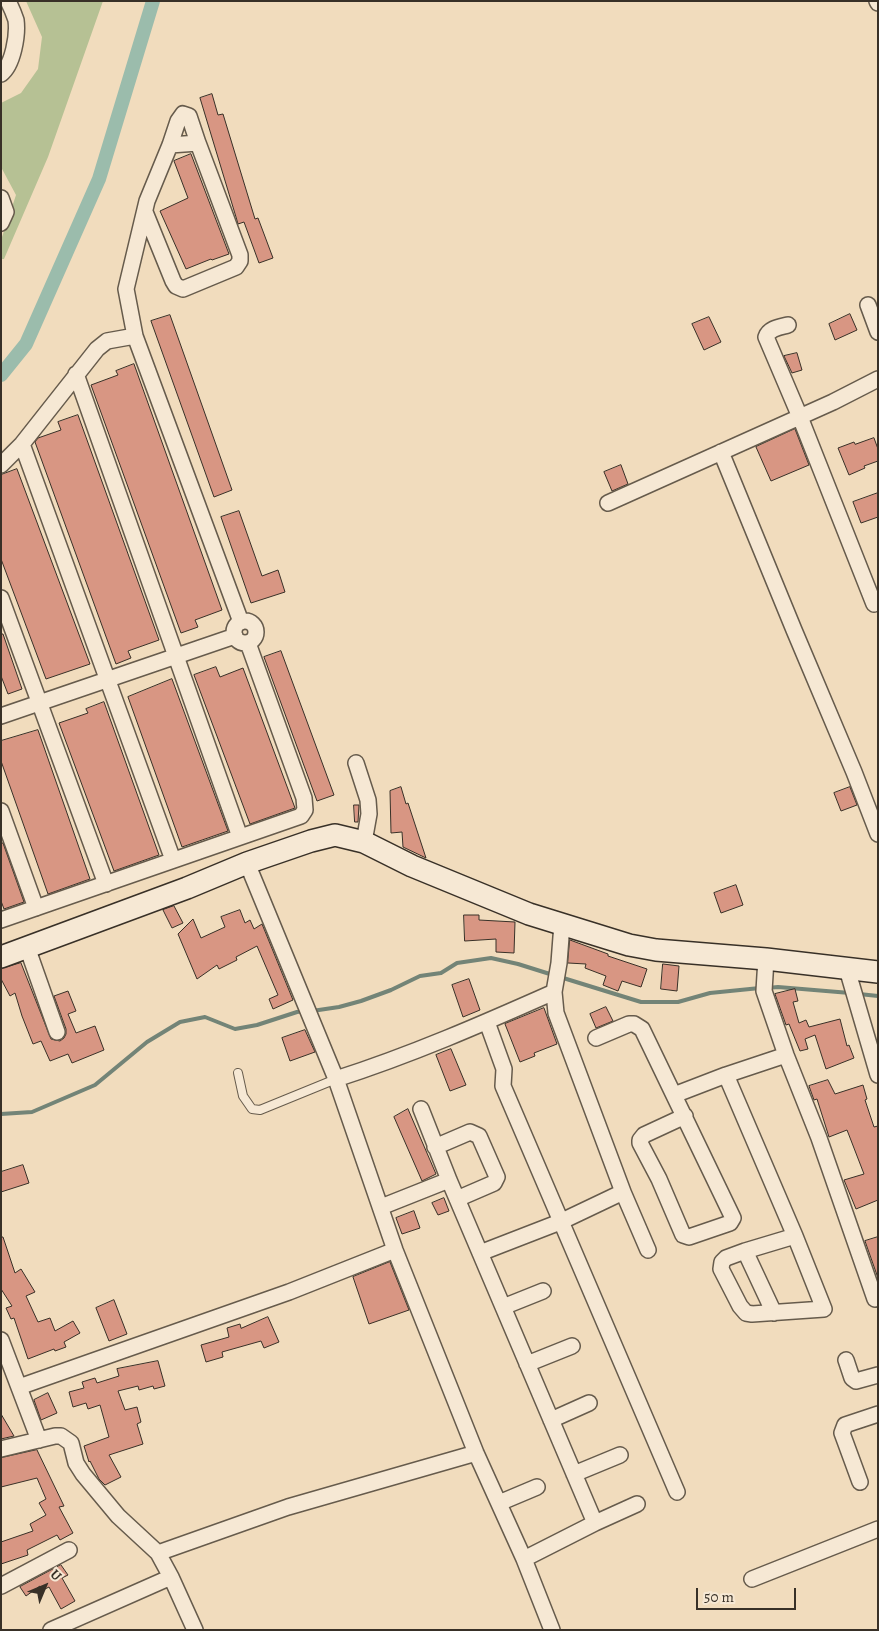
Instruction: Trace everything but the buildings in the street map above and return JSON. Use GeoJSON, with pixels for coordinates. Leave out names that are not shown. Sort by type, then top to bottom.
{"type":"FeatureCollection","features":[{"type":"Feature","properties":{"kind":"main road"},"geometry":{"type":"LineString","coordinates":[[1,956],[188,888],[248,863],[329,836],[346,837],[364,842],[412,866],[529,914],[619,942],[656,950],[765,966],[849,975],[878,972]]}},
{"type":"Feature","properties":{"kind":"street"},"geometry":{"type":"LineString","coordinates":[[1,74],[6,71],[15,40],[16,21],[8,1]]}},
{"type":"Feature","properties":{"kind":"street"},"geometry":{"type":"LineString","coordinates":[[1,920],[295,819],[303,813],[305,804],[241,634],[135,336],[126,289],[147,201],[178,120],[180,116],[186,114],[192,120],[198,143],[240,255],[239,264],[192,286],[180,289],[173,282],[145,212]]}},
{"type":"Feature","properties":{"kind":"street"},"geometry":{"type":"LineString","coordinates":[[170,145],[198,143]]}},
{"type":"Feature","properties":{"kind":"street"},"geometry":{"type":"LineString","coordinates":[[1,198],[6,212],[1,223]]}},
{"type":"Feature","properties":{"kind":"street"},"geometry":{"type":"LineString","coordinates":[[868,305],[878,332]]}},
{"type":"Feature","properties":{"kind":"street"},"geometry":{"type":"LineString","coordinates":[[788,325],[772,330],[767,333],[766,337],[800,417],[874,604]]}},
{"type":"Feature","properties":{"kind":"street"},"geometry":{"type":"LineString","coordinates":[[1,465],[22,444],[76,374],[103,344],[108,341],[135,336]]}},
{"type":"Feature","properties":{"kind":"street"},"geometry":{"type":"LineString","coordinates":[[76,374],[240,837]]}},
{"type":"Feature","properties":{"kind":"street"},"geometry":{"type":"LineString","coordinates":[[608,503],[800,417],[878,379]]}},
{"type":"Feature","properties":{"kind":"street"},"geometry":{"type":"LineString","coordinates":[[22,444],[173,860]]}},
{"type":"Feature","properties":{"kind":"street"},"geometry":{"type":"LineString","coordinates":[[721,452],[878,834]]}},
{"type":"Feature","properties":{"kind":"street"},"geometry":{"type":"LineString","coordinates":[[1,598],[106,884]]}},
{"type":"Feature","properties":{"kind":"street"},"geometry":{"type":"LineString","coordinates":[[1,716],[241,634]]}},
{"type":"Feature","properties":{"kind":"street"},"geometry":{"type":"LineString","coordinates":[[356,763],[368,800],[369,814],[364,842]]}},
{"type":"Feature","properties":{"kind":"street"},"geometry":{"type":"LineString","coordinates":[[1,811],[36,908]]}},
{"type":"Feature","properties":{"kind":"street"},"geometry":{"type":"LineString","coordinates":[[248,863],[336,1079],[395,1250],[476,1453],[524,1559],[552,1630]]}},
{"type":"Feature","properties":{"kind":"street"},"geometry":{"type":"LineString","coordinates":[[562,924],[555,986],[556,1013],[623,1192],[648,1250]]}},
{"type":"Feature","properties":{"kind":"street"},"geometry":{"type":"LineString","coordinates":[[27,946],[57,1032]]}},
{"type":"Feature","properties":{"kind":"street"},"geometry":{"type":"LineString","coordinates":[[765,966],[764,992],[786,1055],[819,1138],[874,1299]]}},
{"type":"Feature","properties":{"kind":"street"},"geometry":{"type":"LineString","coordinates":[[849,975],[878,1075]]}},
{"type":"Feature","properties":{"kind":"street"},"geometry":{"type":"LineString","coordinates":[[336,1079],[391,1061],[488,1022],[555,986]]}},
{"type":"Feature","properties":{"kind":"street"},"geometry":{"type":"LineString","coordinates":[[488,1022],[504,1069],[503,1086],[677,1492]]}},
{"type":"Feature","properties":{"kind":"street"},"geometry":{"type":"LineString","coordinates":[[596,1038],[630,1024],[642,1028],[685,1116],[733,1218],[730,1223],[689,1237],[682,1236],[659,1179],[640,1143],[644,1134],[685,1116]]}},
{"type":"Feature","properties":{"kind":"street"},"geometry":{"type":"LineString","coordinates":[[674,1095],[786,1055]]}},
{"type":"Feature","properties":{"kind":"street"},"geometry":{"type":"LineString","coordinates":[[726,1075],[795,1236],[827,1315],[746,1313],[740,1306],[721,1269],[722,1262],[726,1258],[795,1236]]}},
{"type":"Feature","properties":{"kind":"street"},"geometry":{"type":"LineString","coordinates":[[421,1110],[595,1523]]}},
{"type":"Feature","properties":{"kind":"street"},"geometry":{"type":"LineString","coordinates":[[436,1147],[470,1132],[474,1133],[479,1136],[497,1177],[494,1182],[457,1199]]}},
{"type":"Feature","properties":{"kind":"street"},"geometry":{"type":"LineString","coordinates":[[381,1207],[449,1180]]}},
{"type":"Feature","properties":{"kind":"street"},"geometry":{"type":"LineString","coordinates":[[480,1253],[560,1222],[623,1192]]}},
{"type":"Feature","properties":{"kind":"street"},"geometry":{"type":"LineString","coordinates":[[19,1387],[289,1292],[395,1250]]}},
{"type":"Feature","properties":{"kind":"street"},"geometry":{"type":"LineString","coordinates":[[746,1251],[774,1313]]}},
{"type":"Feature","properties":{"kind":"street"},"geometry":{"type":"LineString","coordinates":[[503,1307],[543,1292]]}},
{"type":"Feature","properties":{"kind":"street"},"geometry":{"type":"LineString","coordinates":[[1,1340],[38,1440]]}},
{"type":"Feature","properties":{"kind":"street"},"geometry":{"type":"LineString","coordinates":[[527,1364],[572,1346]]}},
{"type":"Feature","properties":{"kind":"street"},"geometry":{"type":"LineString","coordinates":[[846,1360],[852,1378],[856,1381],[878,1375]]}},
{"type":"Feature","properties":{"kind":"street"},"geometry":{"type":"LineString","coordinates":[[551,1420],[589,1403]]}},
{"type":"Feature","properties":{"kind":"street"},"geometry":{"type":"LineString","coordinates":[[860,1482],[842,1433],[845,1425],[878,1414]]}},
{"type":"Feature","properties":{"kind":"street"},"geometry":{"type":"LineString","coordinates":[[1,1449],[61,1436],[71,1442],[76,1463],[83,1474],[118,1516],[158,1553],[195,1630]]}},
{"type":"Feature","properties":{"kind":"street"},"geometry":{"type":"LineString","coordinates":[[158,1553],[288,1507],[476,1453]]}},
{"type":"Feature","properties":{"kind":"street"},"geometry":{"type":"LineString","coordinates":[[574,1474],[620,1455]]}},
{"type":"Feature","properties":{"kind":"street"},"geometry":{"type":"LineString","coordinates":[[499,1503],[537,1487]]}},
{"type":"Feature","properties":{"kind":"street"},"geometry":{"type":"LineString","coordinates":[[524,1559],[637,1504]]}},
{"type":"Feature","properties":{"kind":"street"},"geometry":{"type":"LineString","coordinates":[[752,1579],[878,1529]]}},
{"type":"Feature","properties":{"kind":"street"},"geometry":{"type":"LineString","coordinates":[[1,1586],[69,1550]]}},
{"type":"Feature","properties":{"kind":"street"},"geometry":{"type":"LineString","coordinates":[[52,1630],[171,1577]]}},
{"type":"Feature","properties":{"kind":"lane"},"geometry":{"type":"LineString","coordinates":[[238,1073],[243,1096],[252,1109],[260,1110],[336,1079]]}},
{"type":"Feature","properties":{"kind":"green space"},"geometry":{"type":"Polygon","coordinates":[[[26,1],[103,1],[48,157],[4,259],[1,259],[1,240],[16,195],[1,167],[1,103],[21,93],[38,69],[42,37],[26,1]]]}},
{"type":"Feature","properties":{"kind":"waterway"},"geometry":{"type":"LineString","coordinates":[[1,375],[26,344],[99,179],[153,1]]}},
{"type":"Feature","properties":{"kind":"waterway"},"geometry":{"type":"LineString","coordinates":[[312,1011],[361,1001],[391,990],[420,976],[441,973],[457,963],[491,958],[553,975]]}},
{"type":"Feature","properties":{"kind":"waterway"},"geometry":{"type":"LineString","coordinates":[[560,977],[641,1002],[678,1002],[710,993],[760,988]]}},
{"type":"Feature","properties":{"kind":"waterway"},"geometry":{"type":"LineString","coordinates":[[767,988],[778,987],[850,993]]}},
{"type":"Feature","properties":{"kind":"waterway"},"geometry":{"type":"LineString","coordinates":[[859,994],[878,996]]}},
{"type":"Feature","properties":{"kind":"waterway"},"geometry":{"type":"LineString","coordinates":[[1,1114],[32,1112],[95,1085],[147,1042],[180,1022],[205,1017],[235,1029],[257,1025],[305,1011]]}}]}
